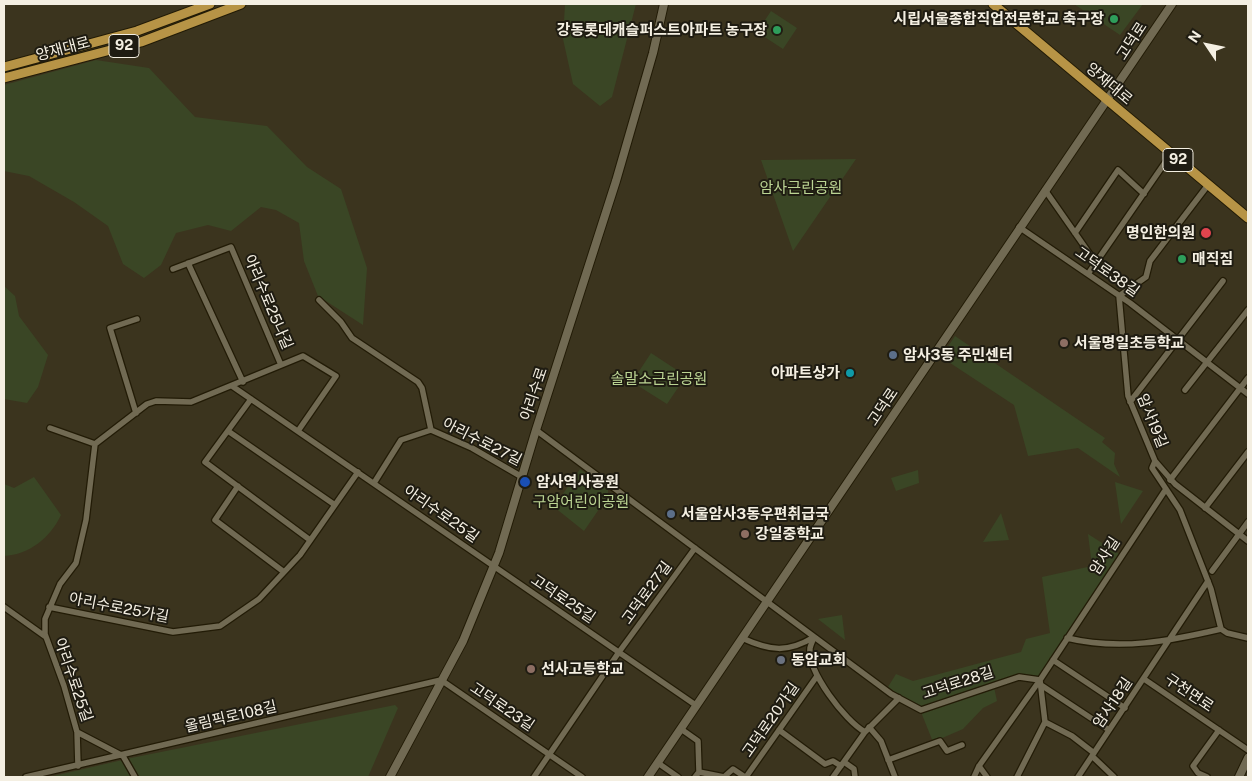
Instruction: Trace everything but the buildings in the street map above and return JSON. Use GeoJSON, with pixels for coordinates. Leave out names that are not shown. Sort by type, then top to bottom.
{"type":"FeatureCollection","features":[{"type":"Feature","properties":{"kind":"main road","name":"양재대로"},"geometry":{"type":"LineString","coordinates":[[4,67],[137,31],[210,4]]}},
{"type":"Feature","properties":{"kind":"main road","name":"양재대로"},"geometry":{"type":"LineString","coordinates":[[4,78],[141,42],[241,4]]}},
{"type":"Feature","properties":{"kind":"main road","name":"아리수로"},"geometry":{"type":"LineString","coordinates":[[390,777],[463,641],[494,566],[616,181],[653,53],[664,4]]}},
{"type":"Feature","properties":{"kind":"main road","name":"양재대로"},"geometry":{"type":"LineString","coordinates":[[993,4],[1248,218]]}},
{"type":"Feature","properties":{"kind":"main road","name":"고덕로"},"geometry":{"type":"LineString","coordinates":[[648,777],[1019,227],[1108,101],[1172,4]]}},
{"type":"Feature","properties":{"kind":"main road"},"geometry":{"type":"LineString","coordinates":[[1239,777],[1248,758]]}},
{"type":"Feature","properties":{"kind":"street"},"geometry":{"type":"LineString","coordinates":[[1088,274],[1171,154]]}},
{"type":"Feature","properties":{"kind":"street"},"geometry":{"type":"LineString","coordinates":[[1075,233],[1118,170],[1144,194]]}},
{"type":"Feature","properties":{"kind":"street"},"geometry":{"type":"LineString","coordinates":[[1119,296],[1146,277],[1150,261],[1208,185]]}},
{"type":"Feature","properties":{"kind":"street"},"geometry":{"type":"LineString","coordinates":[[1045,190],[1096,263]]}},
{"type":"Feature","properties":{"kind":"street","name":"고덕로38길"},"geometry":{"type":"LineString","coordinates":[[1019,227],[1179,339],[1248,394]]}},
{"type":"Feature","properties":{"kind":"street","name":"아리수로25나길"},"geometry":{"type":"LineString","coordinates":[[188,263],[231,247],[281,365]]}},
{"type":"Feature","properties":{"kind":"street"},"geometry":{"type":"LineString","coordinates":[[173,269],[188,263],[243,382]]}},
{"type":"Feature","properties":{"kind":"street"},"geometry":{"type":"LineString","coordinates":[[1130,402],[1223,281]]}},
{"type":"Feature","properties":{"kind":"street","name":"암사19길"},"geometry":{"type":"LineString","coordinates":[[1119,296],[1128,396],[1155,461],[1152,468],[1180,510],[1208,581],[1221,629]]}},
{"type":"Feature","properties":{"kind":"street","name":"아리수로27길"},"geometry":{"type":"LineString","coordinates":[[320,300],[341,322],[352,338],[418,382],[422,388],[431,430],[472,448],[522,477]]}},
{"type":"Feature","properties":{"kind":"street"},"geometry":{"type":"LineString","coordinates":[[1185,390],[1248,310]]}},
{"type":"Feature","properties":{"kind":"street"},"geometry":{"type":"LineString","coordinates":[[136,413],[110,328],[137,319]]}},
{"type":"Feature","properties":{"kind":"street"},"geometry":{"type":"LineString","coordinates":[[50,428],[95,444],[147,404],[156,402],[191,402],[303,356],[336,376],[298,431]]}},
{"type":"Feature","properties":{"kind":"street"},"geometry":{"type":"LineString","coordinates":[[1170,480],[1248,378]]}},
{"type":"Feature","properties":{"kind":"street","name":"아리수로25길"},"geometry":{"type":"LineString","coordinates":[[232,386],[494,566]]}},
{"type":"Feature","properties":{"kind":"street"},"geometry":{"type":"LineString","coordinates":[[251,399],[205,462],[310,540]]}},
{"type":"Feature","properties":{"kind":"street"},"geometry":{"type":"LineString","coordinates":[[374,483],[401,440],[431,430]]}},
{"type":"Feature","properties":{"kind":"street"},"geometry":{"type":"LineString","coordinates":[[536,430],[767,602]]}},
{"type":"Feature","properties":{"kind":"street"},"geometry":{"type":"LineString","coordinates":[[228,431],[335,505]]}},
{"type":"Feature","properties":{"kind":"street","name":"아리수로25길"},"geometry":{"type":"LineString","coordinates":[[95,444],[86,520],[76,563],[60,584],[49,607],[45,619],[46,637],[64,686],[77,732],[123,756]]}},
{"type":"Feature","properties":{"kind":"street"},"geometry":{"type":"LineString","coordinates":[[1205,508],[1248,452]]}},
{"type":"Feature","properties":{"kind":"street"},"geometry":{"type":"LineString","coordinates":[[1155,461],[1170,480],[1248,541]]}},
{"type":"Feature","properties":{"kind":"street","name":"아리수로25가길"},"geometry":{"type":"LineString","coordinates":[[49,607],[174,632],[220,626],[259,599],[284,572],[310,540],[358,472]]}},
{"type":"Feature","properties":{"kind":"street"},"geometry":{"type":"LineString","coordinates":[[238,486],[215,520],[284,572]]}},
{"type":"Feature","properties":{"kind":"street","name":"암사길"},"geometry":{"type":"LineString","coordinates":[[974,777],[979,766],[1040,682],[1166,489]]}},
{"type":"Feature","properties":{"kind":"street"},"geometry":{"type":"LineString","coordinates":[[1212,571],[1248,522]]}},
{"type":"Feature","properties":{"kind":"street","name":"고덕로27길"},"geometry":{"type":"LineString","coordinates":[[619,652],[695,548]]}},
{"type":"Feature","properties":{"kind":"street","name":"고덕로25길"},"geometry":{"type":"LineString","coordinates":[[494,566],[696,706]]}},
{"type":"Feature","properties":{"kind":"street"},"geometry":{"type":"LineString","coordinates":[[1168,642],[1208,581]]}},
{"type":"Feature","properties":{"kind":"street","name":"고덕로28길"},"geometry":{"type":"LineString","coordinates":[[767,602],[900,698],[921,710],[1018,677],[1040,682]]}},
{"type":"Feature","properties":{"kind":"street"},"geometry":{"type":"LineString","coordinates":[[4,607],[46,637]]}},
{"type":"Feature","properties":{"kind":"street"},"geometry":{"type":"LineString","coordinates":[[1067,638],[1095,645],[1168,642],[1221,629],[1227,633],[1248,638]]}},
{"type":"Feature","properties":{"kind":"street"},"geometry":{"type":"LineString","coordinates":[[742,638],[760,647],[784,650],[803,644],[814,637]]}},
{"type":"Feature","properties":{"kind":"street"},"geometry":{"type":"LineString","coordinates":[[814,637],[810,649],[817,676],[854,725],[867,729],[881,741],[895,777]]}},
{"type":"Feature","properties":{"kind":"street","name":"암사18길"},"geometry":{"type":"LineString","coordinates":[[1078,777],[1168,642]]}},
{"type":"Feature","properties":{"kind":"street"},"geometry":{"type":"LineString","coordinates":[[534,777],[619,652]]}},
{"type":"Feature","properties":{"kind":"street"},"geometry":{"type":"LineString","coordinates":[[1053,660],[1125,708]]}},
{"type":"Feature","properties":{"kind":"street","name":"고덕로20가길"},"geometry":{"type":"LineString","coordinates":[[746,777],[817,676]]}},
{"type":"Feature","properties":{"kind":"street","name":"구천면로"},"geometry":{"type":"LineString","coordinates":[[1144,679],[1248,750]]}},
{"type":"Feature","properties":{"kind":"street","name":"고덕로23길"},"geometry":{"type":"LineString","coordinates":[[441,680],[582,777]]}},
{"type":"Feature","properties":{"kind":"street","name":"올림픽로108길"},"geometry":{"type":"LineString","coordinates":[[26,777],[123,756],[441,680]]}},
{"type":"Feature","properties":{"kind":"street"},"geometry":{"type":"LineString","coordinates":[[1017,777],[1046,722],[1040,682]]}},
{"type":"Feature","properties":{"kind":"street"},"geometry":{"type":"LineString","coordinates":[[1040,682],[1109,730]]}},
{"type":"Feature","properties":{"kind":"street"},"geometry":{"type":"LineString","coordinates":[[833,777],[867,729],[900,698]]}},
{"type":"Feature","properties":{"kind":"street"},"geometry":{"type":"LineString","coordinates":[[1046,722],[1072,736],[1114,777]]}},
{"type":"Feature","properties":{"kind":"street"},"geometry":{"type":"LineString","coordinates":[[681,729],[698,741],[697,775],[724,777],[734,770],[746,777]]}},
{"type":"Feature","properties":{"kind":"street"},"geometry":{"type":"LineString","coordinates":[[780,730],[825,764],[833,761],[854,769],[855,777]]}},
{"type":"Feature","properties":{"kind":"street","name":"구천면로"},"geometry":{"type":"LineString","coordinates":[[1207,777],[1198,772],[1193,766],[1219,730]]}},
{"type":"Feature","properties":{"kind":"street"},"geometry":{"type":"LineString","coordinates":[[77,732],[78,766]]}},
{"type":"Feature","properties":{"kind":"street"},"geometry":{"type":"LineString","coordinates":[[888,760],[940,741],[947,751],[962,745]]}},
{"type":"Feature","properties":{"kind":"street"},"geometry":{"type":"LineString","coordinates":[[123,756],[135,777]]}},
{"type":"Feature","properties":{"kind":"street"},"geometry":{"type":"LineString","coordinates":[[658,763],[678,777]]}},
{"type":"Feature","properties":{"kind":"street"},"geometry":{"type":"LineString","coordinates":[[979,766],[987,777]]}},
{"type":"Feature","properties":{"kind":"street"},"geometry":{"type":"LineString","coordinates":[[892,770],[901,777]]}},
{"type":"Feature","properties":{"kind":"green space"},"geometry":{"type":"Polygon","coordinates":[[[565,4],[636,4],[612,97],[600,106],[573,84],[563,39],[565,4]]]}},
{"type":"Feature","properties":{"kind":"green space","name":"시립서울종합직업전문학교 축구장"},"geometry":{"type":"Polygon","coordinates":[[[1074,4],[1143,4],[1120,35],[1074,4]]]}},
{"type":"Feature","properties":{"kind":"green space","name":"강동롯데캐슬퍼스트아파트 농구장"},"geometry":{"type":"Polygon","coordinates":[[[771,11],[797,28],[783,49],[757,32],[771,11]]]}},
{"type":"Feature","properties":{"kind":"green space"},"geometry":{"type":"Polygon","coordinates":[[[96,60],[149,68],[195,117],[267,126],[307,167],[341,189],[367,268],[363,325],[318,296],[304,261],[299,223],[276,210],[261,207],[231,231],[208,225],[176,233],[161,265],[144,278],[123,264],[108,226],[74,202],[29,176],[4,171],[4,85],[96,60]]]}},
{"type":"Feature","properties":{"kind":"green space","name":"암사근린공원"},"geometry":{"type":"Polygon","coordinates":[[[856,159],[793,251],[761,160],[856,159]]]}},
{"type":"Feature","properties":{"kind":"green space"},"geometry":{"type":"Polygon","coordinates":[[[4,286],[15,296],[19,316],[48,355],[38,387],[27,403],[4,399],[4,286]]]}},
{"type":"Feature","properties":{"kind":"green space"},"geometry":{"type":"Polygon","coordinates":[[[955,336],[1105,438],[1102,442],[1115,453],[1114,464],[1120,477],[1078,448],[1028,456],[1014,405],[941,357],[955,336]]]}},
{"type":"Feature","properties":{"kind":"green space","name":"솔말소근린공원"},"geometry":{"type":"Polygon","coordinates":[[[651,353],[686,376],[667,404],[632,382],[651,353]]]}},
{"type":"Feature","properties":{"kind":"green space","name":"구암어린이공원"},"geometry":{"type":"Polygon","coordinates":[[[580,469],[608,490],[608,496],[584,531],[554,507],[580,469]]]}},
{"type":"Feature","properties":{"kind":"green space"},"geometry":{"type":"Polygon","coordinates":[[[918,470],[919,483],[896,491],[891,478],[918,470]]]}},
{"type":"Feature","properties":{"kind":"green space"},"geometry":{"type":"Polygon","coordinates":[[[34,477],[61,515],[51,531],[38,543],[22,552],[4,556],[4,484],[14,488],[34,477]]]}},
{"type":"Feature","properties":{"kind":"green space"},"geometry":{"type":"Polygon","coordinates":[[[1115,482],[1143,491],[1121,524],[1115,482]]]}},
{"type":"Feature","properties":{"kind":"green space"},"geometry":{"type":"Polygon","coordinates":[[[1001,513],[1009,540],[983,542],[1001,513]]]}},
{"type":"Feature","properties":{"kind":"green space"},"geometry":{"type":"Polygon","coordinates":[[[1088,534],[1121,555],[1040,680],[1018,677],[921,710],[888,687],[896,674],[913,681],[1021,652],[1026,639],[1050,633],[1042,577],[1092,566],[1088,534]]]}},
{"type":"Feature","properties":{"kind":"green space"},"geometry":{"type":"Polygon","coordinates":[[[842,615],[845,640],[818,619],[842,615]]]}},
{"type":"Feature","properties":{"kind":"green space"},"geometry":{"type":"Polygon","coordinates":[[[994,687],[997,701],[983,708],[963,729],[933,742],[921,712],[994,687]]]}},
{"type":"Feature","properties":{"kind":"green space"},"geometry":{"type":"Polygon","coordinates":[[[395,705],[398,708],[368,777],[49,777],[131,758],[395,705]]]}},
{"type":"Feature","properties":{"kind":"place","name":"시립서울종합직업전문학교 축구장"},"geometry":{"type":"Point","coordinates":[1114,19]}},
{"type":"Feature","properties":{"kind":"place","name":"강동롯데캐슬퍼스트아파트 농구장"},"geometry":{"type":"Point","coordinates":[777,30]}},
{"type":"Feature","properties":{"kind":"place","name":"명인한의원"},"geometry":{"type":"Point","coordinates":[1206,233]}},
{"type":"Feature","properties":{"kind":"place","name":"매직짐"},"geometry":{"type":"Point","coordinates":[1182,259]}},
{"type":"Feature","properties":{"kind":"place","name":"서울명일초등학교"},"geometry":{"type":"Point","coordinates":[1064,343]}},
{"type":"Feature","properties":{"kind":"place","name":"암사3동 주민센터"},"geometry":{"type":"Point","coordinates":[893,355]}},
{"type":"Feature","properties":{"kind":"place","name":"아파트상가"},"geometry":{"type":"Point","coordinates":[850,373]}},
{"type":"Feature","properties":{"kind":"place","name":"암사역사공원"},"geometry":{"type":"Point","coordinates":[525,482]}},
{"type":"Feature","properties":{"kind":"place","name":"서울암사3동우편취급국"},"geometry":{"type":"Point","coordinates":[671,514]}},
{"type":"Feature","properties":{"kind":"place","name":"강일중학교"},"geometry":{"type":"Point","coordinates":[745,534]}},
{"type":"Feature","properties":{"kind":"place","name":"동암교회"},"geometry":{"type":"Point","coordinates":[781,660]}},
{"type":"Feature","properties":{"kind":"place","name":"선사고등학교"},"geometry":{"type":"Point","coordinates":[531,669]}}]}
